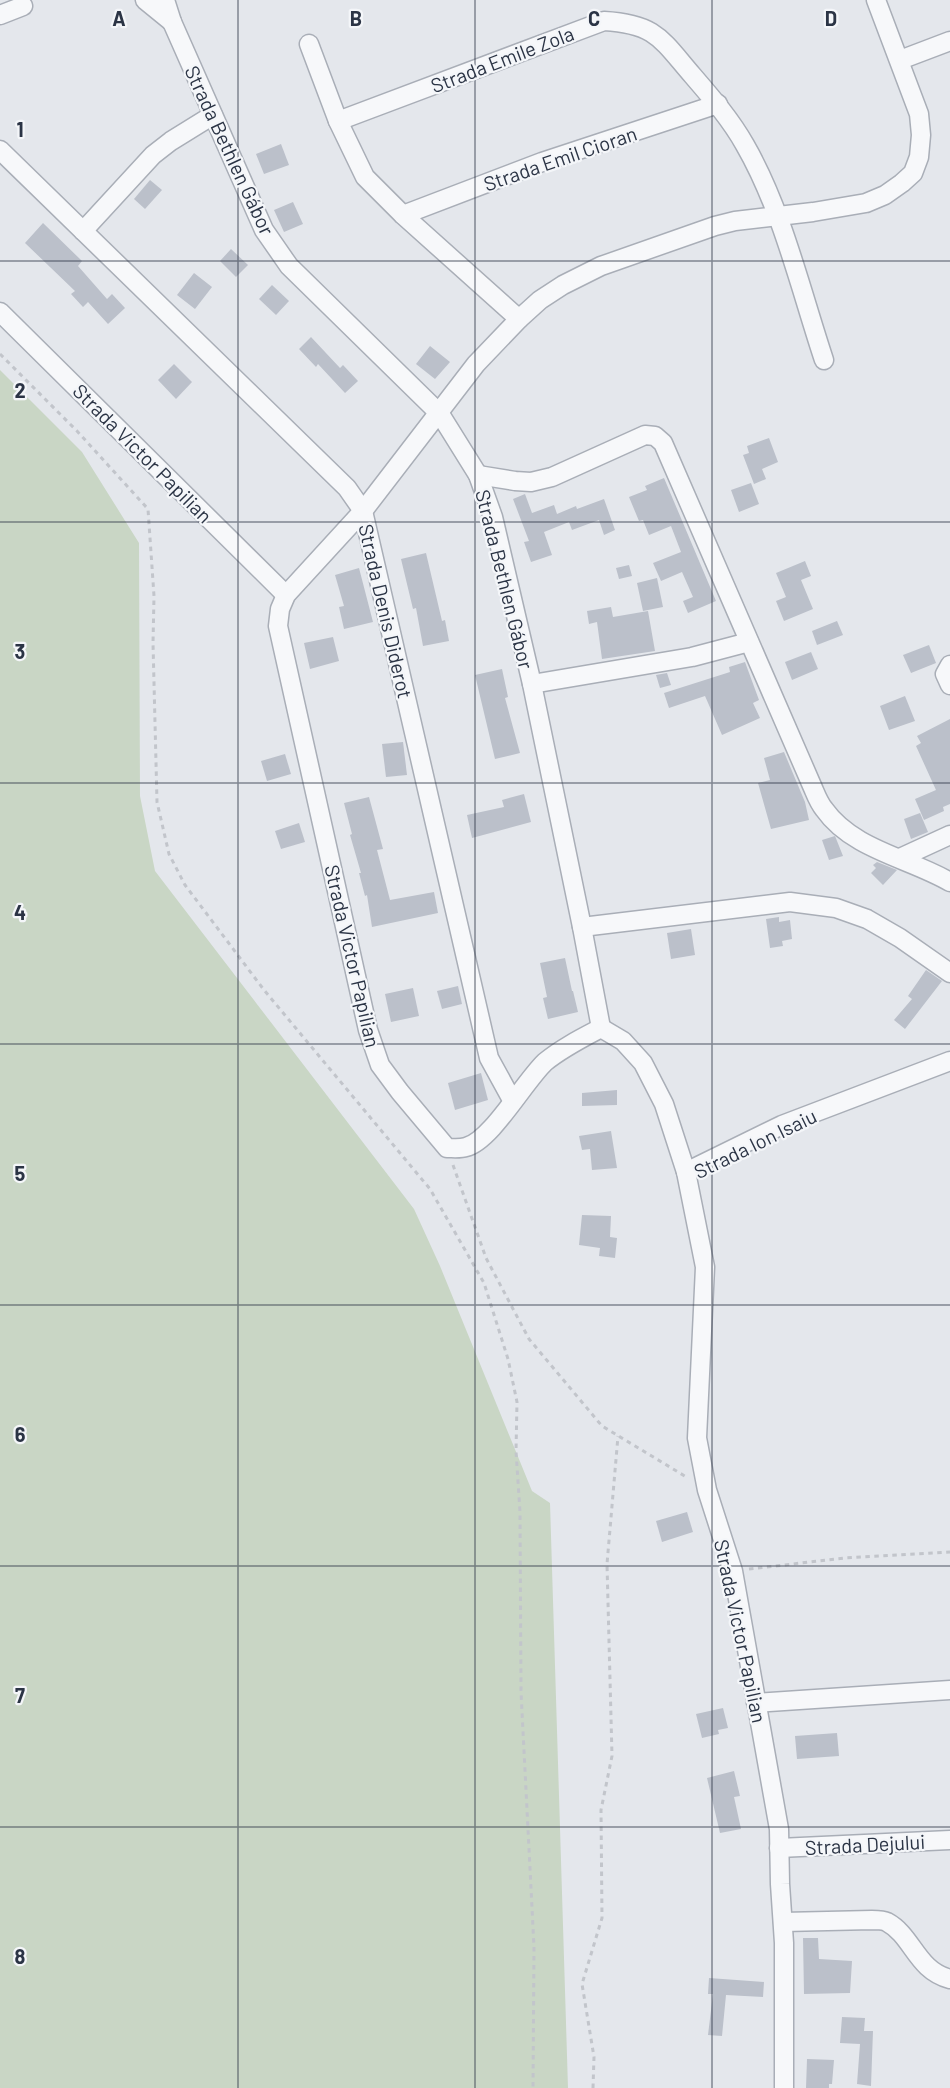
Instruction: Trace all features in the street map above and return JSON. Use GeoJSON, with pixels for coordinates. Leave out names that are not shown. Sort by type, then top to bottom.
{"type":"FeatureCollection","features":[{"type":"Feature","properties":{"kind":"street","name":"Strada Bethlen Gábor"},"geometry":{"type":"LineString","coordinates":[[145,0],[172,22]]}},
{"type":"Feature","properties":{"kind":"street","name":"Strada Bethlen Gábor"},"geometry":{"type":"LineString","coordinates":[[165,0],[172,22],[264,230],[290,266],[440,414],[478,475],[493,518],[532,684],[602,1029]]}},
{"type":"Feature","properties":{"kind":"street"},"geometry":{"type":"LineString","coordinates":[[876,0],[900,60],[950,41]]}},
{"type":"Feature","properties":{"kind":"street"},"geometry":{"type":"LineString","coordinates":[[0,15],[27,2]]}},
{"type":"Feature","properties":{"kind":"street","name":"Strada Emile Zola"},"geometry":{"type":"LineString","coordinates":[[338,121],[604,21],[628,22],[643,27],[661,39],[718,105],[746,146],[777,216],[824,360]]}},
{"type":"Feature","properties":{"kind":"street"},"geometry":{"type":"LineString","coordinates":[[309,44],[338,121],[365,177],[403,215],[519,319]]}},
{"type":"Feature","properties":{"kind":"street","name":"Strada Victor Papilian"},"geometry":{"type":"LineString","coordinates":[[447,1148],[380,1065],[368,1030],[278,626],[280,609],[286,595],[363,511],[440,414],[470,372],[519,319],[540,300],[563,285],[601,266],[715,226],[735,221],[866,203],[885,195],[902,183],[913,173],[919,157],[921,135],[919,114],[900,60]]}},
{"type":"Feature","properties":{"kind":"street","name":"Strada Emil Cioran"},"geometry":{"type":"LineString","coordinates":[[403,215],[542,162],[718,105]]}},
{"type":"Feature","properties":{"kind":"street"},"geometry":{"type":"LineString","coordinates":[[83,231],[153,155],[213,115]]}},
{"type":"Feature","properties":{"kind":"street","name":"Strada Denis Diderot"},"geometry":{"type":"LineString","coordinates":[[0,150],[347,488],[363,511],[489,1058],[512,1100]]}},
{"type":"Feature","properties":{"kind":"street","name":"Strada Victor Papilian"},"geometry":{"type":"LineString","coordinates":[[0,312],[286,595]]}},
{"type":"Feature","properties":{"kind":"street"},"geometry":{"type":"LineString","coordinates":[[478,475],[531,482],[552,477],[645,435],[655,436],[663,443],[824,809],[845,831],[873,847],[950,882]]}},
{"type":"Feature","properties":{"kind":"street"},"geometry":{"type":"LineString","coordinates":[[532,684],[692,657],[749,642]]}},
{"type":"Feature","properties":{"kind":"street"},"geometry":{"type":"LineString","coordinates":[[950,665],[945,674],[950,685]]}},
{"type":"Feature","properties":{"kind":"street"},"geometry":{"type":"LineString","coordinates":[[900,858],[950,835]]}},
{"type":"Feature","properties":{"kind":"street"},"geometry":{"type":"LineString","coordinates":[[582,927],[790,902],[836,908],[867,919],[900,938],[950,973]]}},
{"type":"Feature","properties":{"kind":"street"},"geometry":{"type":"LineString","coordinates":[[447,1148],[466,1148],[478,1140],[490,1129],[545,1063],[569,1045],[602,1029],[623,1041],[643,1063],[664,1104],[687,1172]]}},
{"type":"Feature","properties":{"kind":"street","name":"Strada Ion Isaiu"},"geometry":{"type":"LineString","coordinates":[[707,1490],[697,1438],[705,1267],[687,1172],[782,1125],[950,1061]]}},
{"type":"Feature","properties":{"kind":"street","name":"Strada Victor Papilian"},"geometry":{"type":"LineString","coordinates":[[707,1490],[733,1570],[779,1829],[784,1944],[784,2088]]}},
{"type":"Feature","properties":{"kind":"street"},"geometry":{"type":"LineString","coordinates":[[756,1703],[950,1690]]}},
{"type":"Feature","properties":{"kind":"street","name":"Strada Dejului"},"geometry":{"type":"LineString","coordinates":[[779,1848],[950,1840]]}},
{"type":"Feature","properties":{"kind":"street"},"geometry":{"type":"LineString","coordinates":[[783,1922],[873,1920],[886,1922],[900,1934],[928,1968],[939,1976],[950,1979]]}},
{"type":"Feature","properties":{"kind":"path"},"geometry":{"type":"LineString","coordinates":[[0,354],[77,431],[148,509],[154,596],[157,802],[169,854],[185,885],[264,990],[430,1189],[484,1283],[508,1359],[517,1402],[521,1692],[534,1947],[533,2088]]}},
{"type":"Feature","properties":{"kind":"path"},"geometry":{"type":"LineString","coordinates":[[447,1148],[486,1258],[529,1339],[602,1426],[707,1490]]}},
{"type":"Feature","properties":{"kind":"path"},"geometry":{"type":"LineString","coordinates":[[593,2088],[594,2057],[582,1984],[602,1918],[602,1810],[612,1756],[607,1564],[618,1436]]}},
{"type":"Feature","properties":{"kind":"path"},"geometry":{"type":"LineString","coordinates":[[733,1570],[845,1558],[950,1552]]}},
{"type":"Feature","properties":{"kind":"green space"},"geometry":{"type":"Polygon","coordinates":[[[0,370],[82,452],[139,543],[140,796],[155,871],[414,1209],[440,1266],[532,1491],[550,1503],[568,2088],[0,2088],[0,370]]]}},
{"type":"Feature","properties":{"kind":"building"},"geometry":{"type":"Polygon","coordinates":[[[281,144],[289,165],[264,174],[256,154],[281,144]]]}},
{"type":"Feature","properties":{"kind":"building"},"geometry":{"type":"Polygon","coordinates":[[[150,180],[162,190],[145,209],[134,199],[150,180]]]}},
{"type":"Feature","properties":{"kind":"building"},"geometry":{"type":"Polygon","coordinates":[[[293,202],[303,224],[284,232],[274,210],[293,202]]]}},
{"type":"Feature","properties":{"kind":"building"},"geometry":{"type":"Polygon","coordinates":[[[43,223],[82,261],[78,266],[107,299],[112,294],[125,308],[108,324],[88,302],[83,307],[71,294],[75,291],[25,243],[43,223]]]}},
{"type":"Feature","properties":{"kind":"building"},"geometry":{"type":"Polygon","coordinates":[[[231,249],[248,265],[236,277],[220,261],[231,249]]]}},
{"type":"Feature","properties":{"kind":"building"},"geometry":{"type":"Polygon","coordinates":[[[194,273],[212,287],[195,309],[177,295],[194,273]]]}},
{"type":"Feature","properties":{"kind":"building"},"geometry":{"type":"Polygon","coordinates":[[[272,285],[289,301],[276,315],[259,299],[272,285]]]}},
{"type":"Feature","properties":{"kind":"building"},"geometry":{"type":"Polygon","coordinates":[[[311,337],[340,368],[343,365],[358,381],[345,393],[318,364],[316,367],[299,349],[311,337]]]}},
{"type":"Feature","properties":{"kind":"building"},"geometry":{"type":"Polygon","coordinates":[[[430,346],[450,362],[435,379],[416,364],[430,346]]]}},
{"type":"Feature","properties":{"kind":"building"},"geometry":{"type":"Polygon","coordinates":[[[174,364],[192,382],[176,399],[158,380],[174,364]]]}},
{"type":"Feature","properties":{"kind":"building"},"geometry":{"type":"Polygon","coordinates":[[[769,438],[778,462],[762,469],[766,479],[754,484],[743,455],[749,453],[747,446],[769,438]]]}},
{"type":"Feature","properties":{"kind":"building"},"geometry":{"type":"Polygon","coordinates":[[[664,478],[716,601],[688,613],[683,601],[693,597],[682,572],[661,581],[653,563],[681,552],[671,526],[649,535],[643,520],[639,521],[629,497],[647,490],[645,486],[664,478]]]}},
{"type":"Feature","properties":{"kind":"building"},"geometry":{"type":"Polygon","coordinates":[[[751,483],[759,504],[739,512],[731,490],[751,483]]]}},
{"type":"Feature","properties":{"kind":"building"},"geometry":{"type":"Polygon","coordinates":[[[525,494],[532,513],[554,505],[557,514],[576,506],[577,509],[604,499],[615,530],[604,535],[599,520],[572,530],[569,522],[544,532],[552,555],[531,562],[524,542],[529,541],[513,499],[525,494]]]}},
{"type":"Feature","properties":{"kind":"building"},"geometry":{"type":"Polygon","coordinates":[[[426,553],[449,641],[423,646],[416,608],[413,609],[401,559],[426,553]]]}},
{"type":"Feature","properties":{"kind":"building"},"geometry":{"type":"Polygon","coordinates":[[[805,561],[811,576],[801,580],[813,609],[784,621],[776,601],[786,597],[776,573],[805,561]]]}},
{"type":"Feature","properties":{"kind":"building"},"geometry":{"type":"Polygon","coordinates":[[[629,565],[632,576],[619,579],[616,568],[629,565]]]}},
{"type":"Feature","properties":{"kind":"building"},"geometry":{"type":"Polygon","coordinates":[[[359,568],[373,622],[344,629],[339,607],[344,606],[335,575],[359,568]]]}},
{"type":"Feature","properties":{"kind":"building"},"geometry":{"type":"Polygon","coordinates":[[[657,578],[663,607],[643,611],[637,583],[657,578]]]}},
{"type":"Feature","properties":{"kind":"building"},"geometry":{"type":"Polygon","coordinates":[[[611,607],[613,617],[648,611],[655,651],[602,659],[597,622],[589,624],[587,611],[611,607]]]}},
{"type":"Feature","properties":{"kind":"building"},"geometry":{"type":"Polygon","coordinates":[[[837,621],[843,635],[817,645],[812,631],[837,621]]]}},
{"type":"Feature","properties":{"kind":"building"},"geometry":{"type":"Polygon","coordinates":[[[333,637],[339,661],[310,669],[304,643],[333,637]]]}},
{"type":"Feature","properties":{"kind":"building"},"geometry":{"type":"Polygon","coordinates":[[[929,645],[936,663],[911,673],[903,655],[929,645]]]}},
{"type":"Feature","properties":{"kind":"building"},"geometry":{"type":"Polygon","coordinates":[[[811,652],[818,669],[792,680],[785,662],[811,652]]]}},
{"type":"Feature","properties":{"kind":"building"},"geometry":{"type":"Polygon","coordinates":[[[745,662],[759,700],[753,703],[760,718],[722,735],[705,696],[669,708],[664,693],[730,672],[729,667],[745,662]]]}},
{"type":"Feature","properties":{"kind":"building"},"geometry":{"type":"Polygon","coordinates":[[[502,669],[508,697],[505,698],[520,753],[495,759],[475,675],[502,669]]]}},
{"type":"Feature","properties":{"kind":"building"},"geometry":{"type":"Polygon","coordinates":[[[667,673],[671,685],[660,688],[656,675],[667,673]]]}},
{"type":"Feature","properties":{"kind":"building"},"geometry":{"type":"Polygon","coordinates":[[[905,696],[915,721],[889,730],[880,706],[905,696]]]}},
{"type":"Feature","properties":{"kind":"building"},"geometry":{"type":"Polygon","coordinates":[[[950,719],[950,804],[943,807],[944,811],[924,820],[915,799],[936,790],[916,746],[921,743],[917,736],[950,719]]]}},
{"type":"Feature","properties":{"kind":"building"},"geometry":{"type":"Polygon","coordinates":[[[403,742],[407,775],[386,777],[382,744],[403,742]]]}},
{"type":"Feature","properties":{"kind":"building"},"geometry":{"type":"Polygon","coordinates":[[[784,752],[805,802],[809,820],[771,829],[758,783],[770,780],[764,758],[784,752]]]}},
{"type":"Feature","properties":{"kind":"building"},"geometry":{"type":"Polygon","coordinates":[[[285,754],[291,774],[267,781],[261,761],[285,754]]]}},
{"type":"Feature","properties":{"kind":"building"},"geometry":{"type":"Polygon","coordinates":[[[524,794],[531,822],[472,838],[467,815],[504,807],[502,800],[524,794]]]}},
{"type":"Feature","properties":{"kind":"building"},"geometry":{"type":"Polygon","coordinates":[[[369,797],[383,849],[377,850],[390,900],[434,892],[438,913],[372,927],[367,895],[365,896],[359,873],[361,873],[344,803],[369,797]]]}},
{"type":"Feature","properties":{"kind":"building"},"geometry":{"type":"Polygon","coordinates":[[[920,813],[928,832],[911,839],[904,819],[920,813]]]}},
{"type":"Feature","properties":{"kind":"building"},"geometry":{"type":"Polygon","coordinates":[[[299,823],[305,842],[281,849],[275,831],[299,823]]]}},
{"type":"Feature","properties":{"kind":"building"},"geometry":{"type":"Polygon","coordinates":[[[835,836],[843,856],[829,860],[822,840],[835,836]]]}},
{"type":"Feature","properties":{"kind":"building"},"geometry":{"type":"Polygon","coordinates":[[[877,862],[897,870],[883,885],[871,873],[876,868],[873,865],[877,862]]]}},
{"type":"Feature","properties":{"kind":"building"},"geometry":{"type":"Polygon","coordinates":[[[779,917],[779,922],[790,920],[792,939],[782,941],[783,946],[770,948],[766,919],[779,917]]]}},
{"type":"Feature","properties":{"kind":"building"},"geometry":{"type":"Polygon","coordinates":[[[691,929],[695,955],[671,959],[667,933],[691,929]]]}},
{"type":"Feature","properties":{"kind":"building"},"geometry":{"type":"Polygon","coordinates":[[[565,958],[578,1012],[548,1019],[543,998],[547,997],[540,963],[565,958]]]}},
{"type":"Feature","properties":{"kind":"building"},"geometry":{"type":"Polygon","coordinates":[[[926,970],[942,981],[905,1029],[894,1020],[912,999],[908,996],[926,970]]]}},
{"type":"Feature","properties":{"kind":"building"},"geometry":{"type":"Polygon","coordinates":[[[458,986],[462,1004],[442,1009],[437,991],[458,986]]]}},
{"type":"Feature","properties":{"kind":"building"},"geometry":{"type":"Polygon","coordinates":[[[413,988],[419,1016],[391,1022],[385,994],[413,988]]]}},
{"type":"Feature","properties":{"kind":"building"},"geometry":{"type":"Polygon","coordinates":[[[481,1073],[488,1100],[455,1110],[448,1083],[481,1073]]]}},
{"type":"Feature","properties":{"kind":"building"},"geometry":{"type":"Polygon","coordinates":[[[617,1090],[617,1105],[582,1106],[582,1093],[617,1090]]]}},
{"type":"Feature","properties":{"kind":"building"},"geometry":{"type":"Polygon","coordinates":[[[611,1131],[617,1168],[592,1170],[590,1149],[582,1150],[579,1136],[611,1131]]]}},
{"type":"Feature","properties":{"kind":"building"},"geometry":{"type":"Polygon","coordinates":[[[582,1215],[611,1216],[610,1237],[617,1238],[615,1258],[599,1256],[600,1248],[579,1245],[582,1215]]]}},
{"type":"Feature","properties":{"kind":"building"},"geometry":{"type":"Polygon","coordinates":[[[687,1512],[693,1532],[662,1542],[656,1521],[687,1512]]]}},
{"type":"Feature","properties":{"kind":"building"},"geometry":{"type":"Polygon","coordinates":[[[723,1708],[728,1728],[718,1730],[719,1734],[702,1738],[696,1714],[723,1708]]]}},
{"type":"Feature","properties":{"kind":"building"},"geometry":{"type":"Polygon","coordinates":[[[837,1733],[839,1756],[797,1759],[795,1736],[837,1733]]]}},
{"type":"Feature","properties":{"kind":"building"},"geometry":{"type":"Polygon","coordinates":[[[734,1771],[740,1796],[734,1797],[741,1829],[720,1833],[707,1778],[734,1771]]]}},
{"type":"Feature","properties":{"kind":"building"},"geometry":{"type":"Polygon","coordinates":[[[803,1938],[818,1938],[819,1959],[852,1961],[850,1993],[804,1994],[803,1938]]]}},
{"type":"Feature","properties":{"kind":"building"},"geometry":{"type":"Polygon","coordinates":[[[709,1978],[764,1982],[763,1997],[726,1995],[722,2036],[708,2035],[713,1994],[708,1994],[709,1978]]]}},
{"type":"Feature","properties":{"kind":"building"},"geometry":{"type":"Polygon","coordinates":[[[842,2017],[865,2018],[864,2031],[873,2031],[871,2086],[857,2084],[860,2044],[840,2043],[842,2017]]]}},
{"type":"Feature","properties":{"kind":"building"},"geometry":{"type":"Polygon","coordinates":[[[807,2059],[834,2060],[832,2084],[829,2084],[829,2088],[806,2088],[807,2059]]]}}]}
